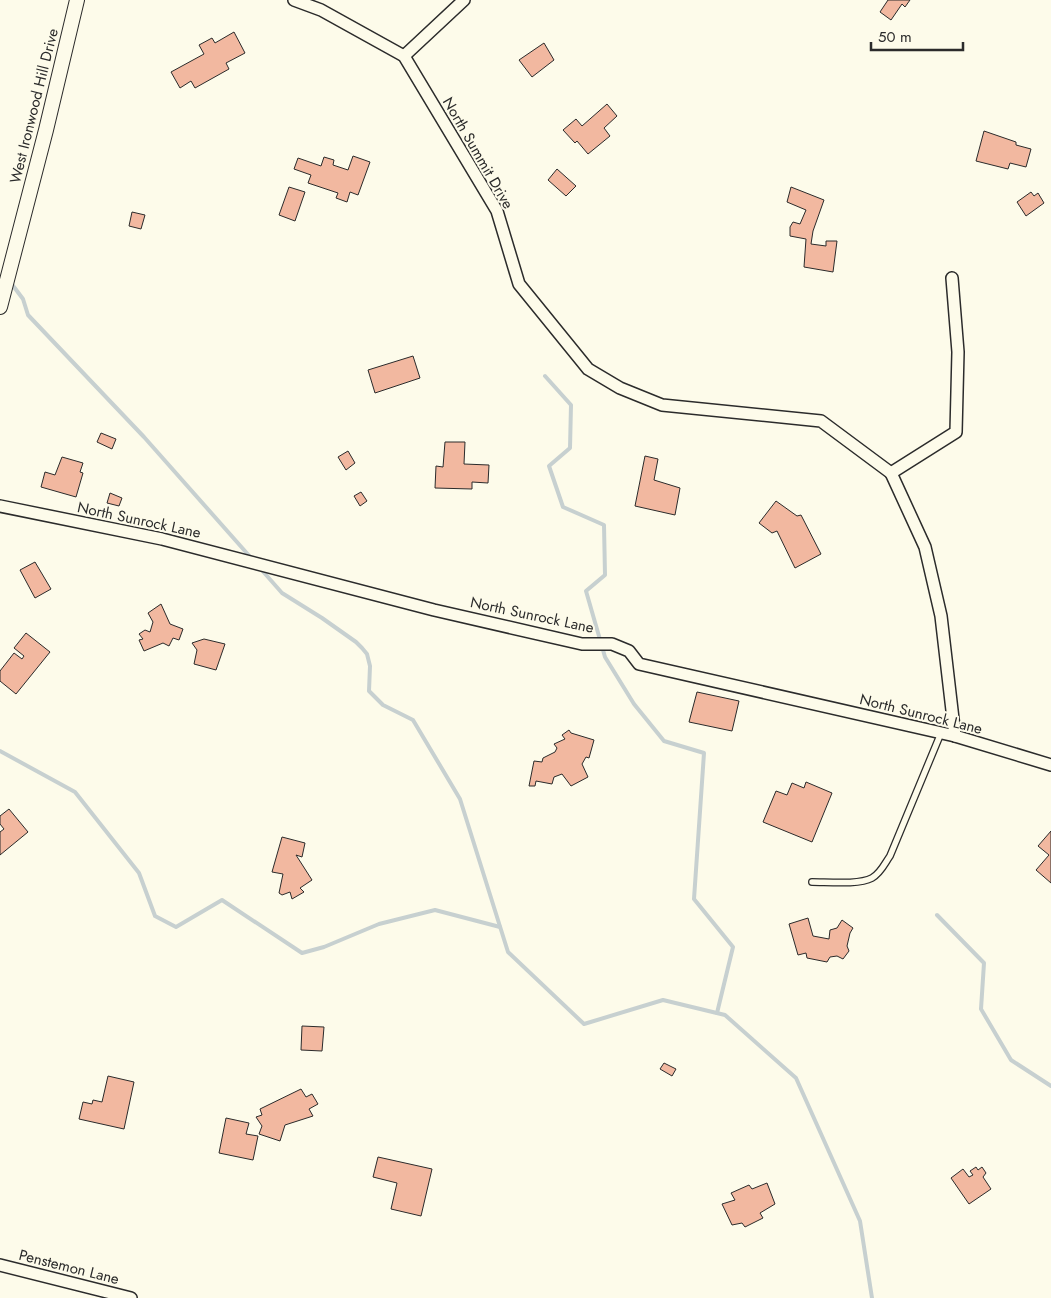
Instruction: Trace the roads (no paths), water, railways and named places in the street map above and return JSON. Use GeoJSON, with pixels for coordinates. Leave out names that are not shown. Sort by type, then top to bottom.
{"type":"FeatureCollection","features":[{"type":"Feature","properties":{"kind":"street","name":"West Ironwood Hill Drive"},"geometry":{"type":"LineString","coordinates":[[0,307],[46,130],[77,0]]}},
{"type":"Feature","properties":{"kind":"street"},"geometry":{"type":"LineString","coordinates":[[294,0],[321,10],[404,56],[464,0]]}},
{"type":"Feature","properties":{"kind":"street","name":"North Summit Drive"},"geometry":{"type":"LineString","coordinates":[[404,56],[496,211],[518,284],[588,369],[620,388],[662,405],[821,421],[891,473],[926,547],[941,616],[954,736]]}},
{"type":"Feature","properties":{"kind":"street"},"geometry":{"type":"LineString","coordinates":[[891,473],[956,432],[958,352],[952,278]]}},
{"type":"Feature","properties":{"kind":"street","name":"North Sunrock Lane"},"geometry":{"type":"LineString","coordinates":[[0,506],[162,539],[434,610],[582,644],[612,644],[629,651],[639,664],[954,736],[1051,765]]}},
{"type":"Feature","properties":{"kind":"street","name":"Penstemon Lane"},"geometry":{"type":"LineString","coordinates":[[0,1265],[131,1298]]}},
{"type":"Feature","properties":{"kind":"lane"},"geometry":{"type":"LineString","coordinates":[[812,882],[860,882],[873,877],[882,869],[890,856],[940,733]]}},
{"type":"Feature","properties":{"kind":"waterway"},"geometry":{"type":"LineString","coordinates":[[11,283],[23,299],[28,315],[144,437],[252,559]]}},
{"type":"Feature","properties":{"kind":"waterway"},"geometry":{"type":"LineString","coordinates":[[545,376],[571,405],[570,448],[549,466],[563,507],[604,525],[605,575],[586,591],[605,657],[634,704],[664,741],[704,753],[694,899],[733,947],[717,1013]]}},
{"type":"Feature","properties":{"kind":"waterway"},"geometry":{"type":"LineString","coordinates":[[260,568],[282,593],[356,642],[367,654],[370,666],[369,691],[383,705],[413,720],[460,799],[508,952],[584,1024],[663,1000],[725,1015],[796,1078],[860,1221],[872,1298]]}},
{"type":"Feature","properties":{"kind":"waterway"},"geometry":{"type":"LineString","coordinates":[[0,751],[75,792],[139,873],[155,916],[176,927],[222,900],[302,953],[324,947],[379,924],[435,910],[500,927]]}},
{"type":"Feature","properties":{"kind":"waterway"},"geometry":{"type":"LineString","coordinates":[[937,915],[984,963],[981,1009],[1011,1060],[1051,1086]]}}]}
